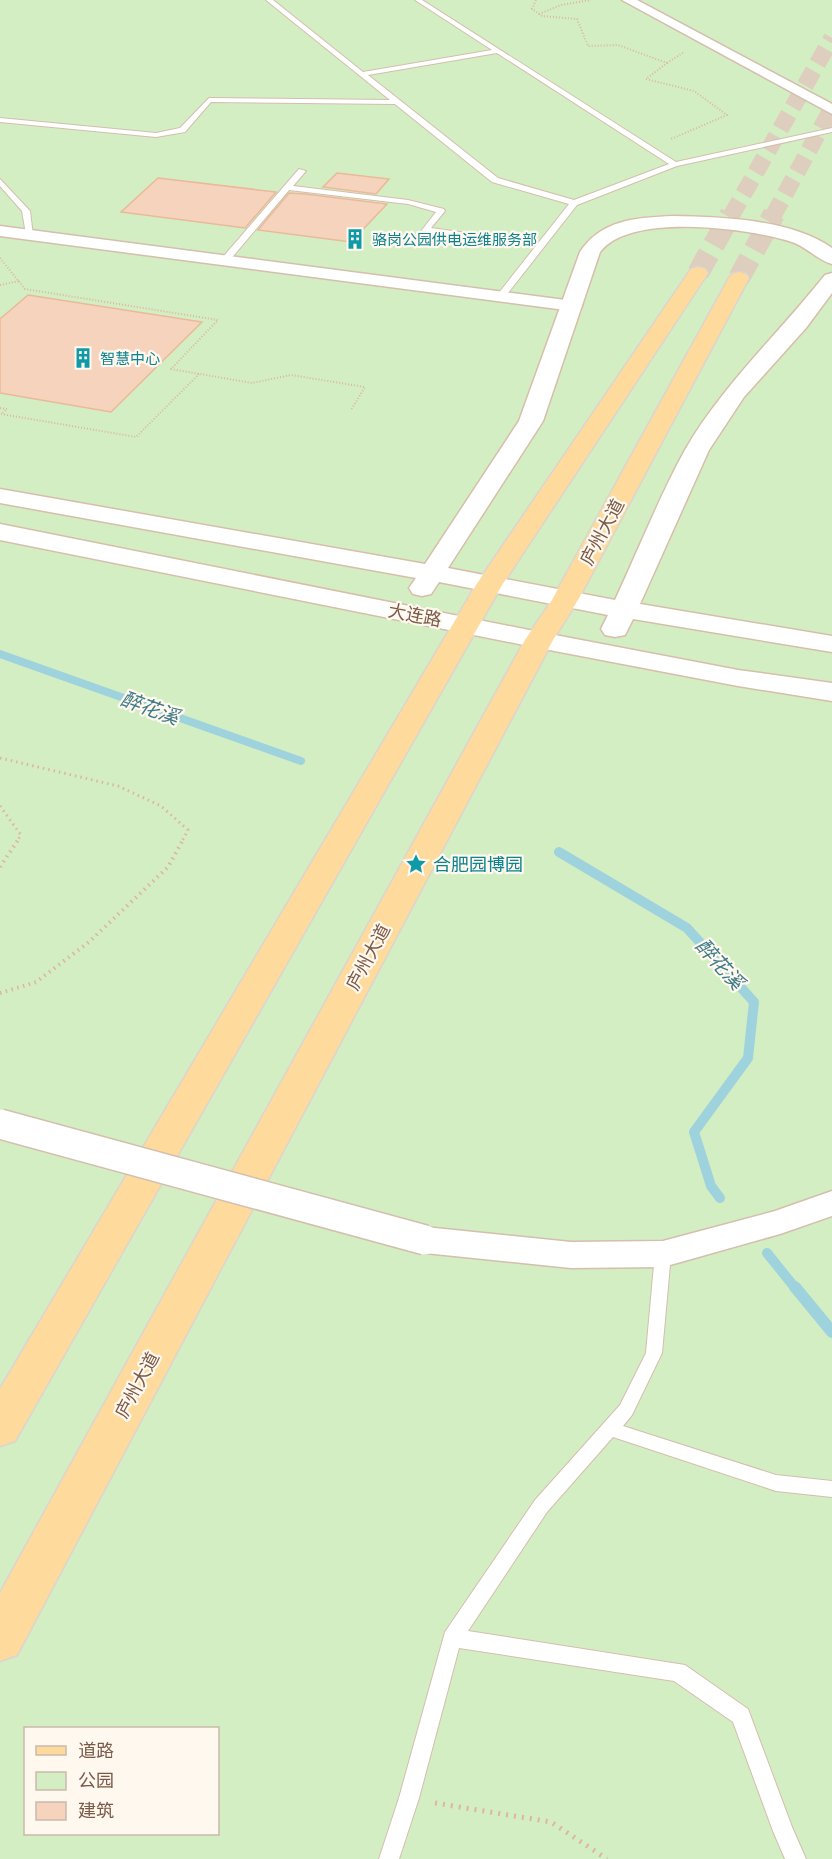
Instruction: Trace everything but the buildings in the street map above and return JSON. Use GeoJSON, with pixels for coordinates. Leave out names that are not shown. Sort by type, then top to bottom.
{"type":"FeatureCollection","features":[{"type":"Feature","properties":{"kind":"main road"},"geometry":{"type":"LineString","coordinates":[[405,613],[531,421],[591,252],[604,236],[641,224],[684,221],[747,228],[796,237],[812,244],[832,258]]}},
{"type":"Feature","properties":{"kind":"main road"},"geometry":{"type":"LineString","coordinates":[[0,1428],[489,585],[698,273]]}},
{"type":"Feature","properties":{"kind":"main road","name":"庐州大道"},"geometry":{"type":"LineString","coordinates":[[0,1639],[539,640],[565,600],[739,278]]}},
{"type":"Feature","properties":{"kind":"main road"},"geometry":{"type":"LineString","coordinates":[[605,652],[623,608],[697,450],[736,393],[798,323],[832,279]]}},
{"type":"Feature","properties":{"kind":"main road"},"geometry":{"type":"LineString","coordinates":[[0,496],[433,573],[565,600],[832,644]]}},
{"type":"Feature","properties":{"kind":"main road","name":"大连路"},"geometry":{"type":"LineString","coordinates":[[0,532],[539,640],[738,678],[832,692]]}},
{"type":"Feature","properties":{"kind":"street"},"geometry":{"type":"LineString","coordinates":[[628,0],[832,110]]}},
{"type":"Feature","properties":{"kind":"street"},"geometry":{"type":"LineString","coordinates":[[0,231],[573,306]]}},
{"type":"Feature","properties":{"kind":"street"},"geometry":{"type":"LineString","coordinates":[[0,1124],[424,1240],[571,1255],[663,1254],[780,1222],[832,1203]]}},
{"type":"Feature","properties":{"kind":"lane"},"geometry":{"type":"LineString","coordinates":[[268,0],[495,180],[574,203]]}},
{"type":"Feature","properties":{"kind":"lane"},"geometry":{"type":"LineString","coordinates":[[418,0],[675,164]]}},
{"type":"Feature","properties":{"kind":"lane"},"geometry":{"type":"LineString","coordinates":[[363,74],[499,51]]}},
{"type":"Feature","properties":{"kind":"lane"},"geometry":{"type":"LineString","coordinates":[[0,120],[156,135],[182,130],[209,100],[397,102]]}},
{"type":"Feature","properties":{"kind":"lane"},"geometry":{"type":"LineString","coordinates":[[501,296],[574,203],[675,164],[832,130]]}},
{"type":"Feature","properties":{"kind":"lane"},"geometry":{"type":"LineString","coordinates":[[226,259],[302,171]]}},
{"type":"Feature","properties":{"kind":"lane"},"geometry":{"type":"LineString","coordinates":[[0,180],[26,211],[30,234]]}},
{"type":"Feature","properties":{"kind":"lane"},"geometry":{"type":"LineString","coordinates":[[288,188],[408,202],[441,211],[426,230],[481,237]]}},
{"type":"Feature","properties":{"kind":"lane"},"geometry":{"type":"LineString","coordinates":[[389,1859],[409,1798],[452,1638],[541,1506],[626,1410],[654,1353],[663,1254]]}},
{"type":"Feature","properties":{"kind":"lane"},"geometry":{"type":"LineString","coordinates":[[610,1430],[776,1484],[832,1489]]}},
{"type":"Feature","properties":{"kind":"lane"},"geometry":{"type":"LineString","coordinates":[[452,1638],[678,1672],[741,1716],[783,1831],[796,1859]]}},
{"type":"Feature","properties":{"kind":"path"},"geometry":{"type":"LineString","coordinates":[[536,0],[532,9],[539,14],[577,19],[588,46],[618,45],[667,63]]}},
{"type":"Feature","properties":{"kind":"path"},"geometry":{"type":"LineString","coordinates":[[539,14],[561,5],[591,0]]}},
{"type":"Feature","properties":{"kind":"path"},"geometry":{"type":"LineString","coordinates":[[684,51],[646,79],[694,91],[727,115],[670,138],[688,161]]}},
{"type":"Feature","properties":{"kind":"path"},"geometry":{"type":"LineString","coordinates":[[0,258],[25,289],[218,320],[171,369],[252,383],[291,375],[365,387],[351,410]]}},
{"type":"Feature","properties":{"kind":"path"},"geometry":{"type":"LineString","coordinates":[[0,285],[19,281]]}},
{"type":"Feature","properties":{"kind":"path"},"geometry":{"type":"LineString","coordinates":[[0,408],[7,409],[1,414],[136,438],[199,374]]}},
{"type":"Feature","properties":{"kind":"path"},"geometry":{"type":"LineString","coordinates":[[0,758],[118,786],[161,806],[188,830],[168,867],[89,942],[36,982],[0,993]]}},
{"type":"Feature","properties":{"kind":"path"},"geometry":{"type":"LineString","coordinates":[[0,806],[21,835],[0,867]]}},
{"type":"Feature","properties":{"kind":"path"},"geometry":{"type":"LineString","coordinates":[[409,1798],[551,1822],[607,1859]]}},
{"type":"Feature","properties":{"kind":"green space","name":"合肥园博园"},"geometry":{"type":"Polygon","coordinates":[[[0,0],[832,0],[832,1859],[0,1859],[0,0]]]}},
{"type":"Feature","properties":{"kind":"waterway","name":"醉花溪"},"geometry":{"type":"LineString","coordinates":[[0,654],[301,761]]}},
{"type":"Feature","properties":{"kind":"waterway","name":"醉花溪"},"geometry":{"type":"LineString","coordinates":[[559,852],[687,928],[754,1002],[748,1058],[694,1132],[711,1186],[720,1198]]}},
{"type":"Feature","properties":{"kind":"waterway"},"geometry":{"type":"LineString","coordinates":[[767,1253],[796,1289]]}},
{"type":"Feature","properties":{"kind":"waterway"},"geometry":{"type":"LineString","coordinates":[[795,1287],[832,1332]]}},
{"type":"Feature","properties":{"kind":"tunnel"},"geometry":{"type":"LineString","coordinates":[[731,216],[832,38]]}},
{"type":"Feature","properties":{"kind":"tunnel"},"geometry":{"type":"LineString","coordinates":[[773,216],[832,108]]}},
{"type":"Feature","properties":{"kind":"tunnel"},"geometry":{"type":"LineString","coordinates":[[698,273],[731,214]]}},
{"type":"Feature","properties":{"kind":"tunnel"},"geometry":{"type":"LineString","coordinates":[[739,278],[774,214]]}},
{"type":"Feature","properties":{"kind":"place","name":"骆岗公园供电运维服务部"},"geometry":{"type":"Point","coordinates":[355,239]}},
{"type":"Feature","properties":{"kind":"place","name":"智慧中心"},"geometry":{"type":"Point","coordinates":[83,358]}},
{"type":"Feature","properties":{"kind":"place","name":"合肥园博园"},"geometry":{"type":"Point","coordinates":[416,864]}}]}
